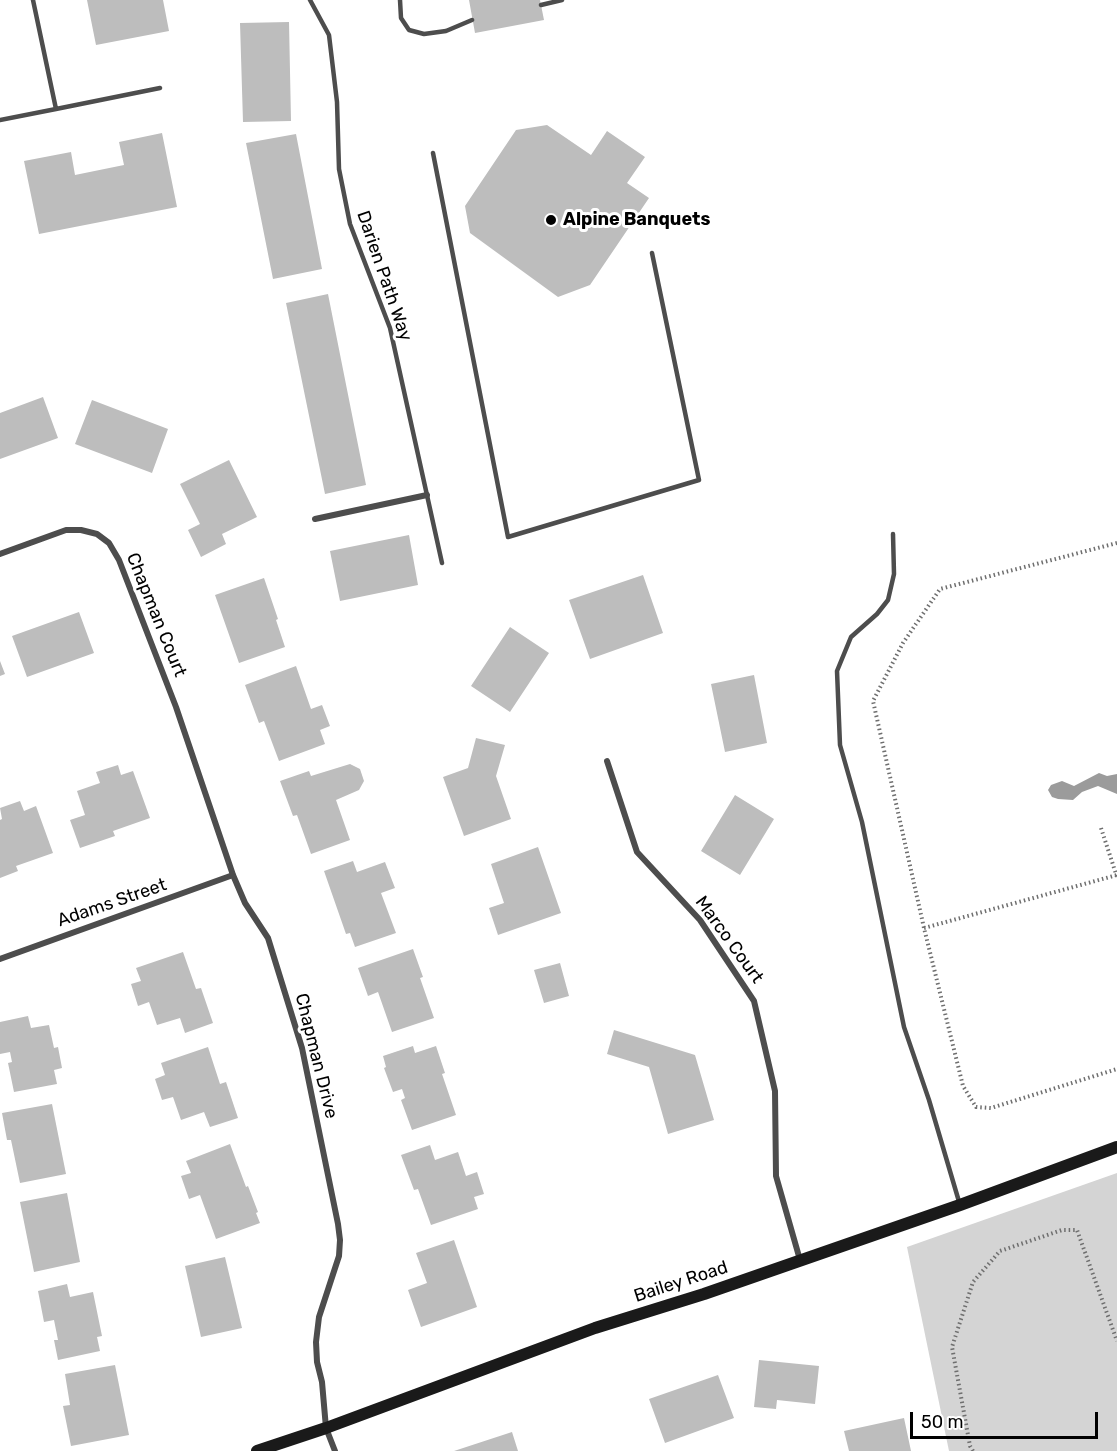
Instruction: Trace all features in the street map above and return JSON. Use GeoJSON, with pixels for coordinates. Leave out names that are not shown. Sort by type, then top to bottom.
{"type":"FeatureCollection","features":[{"type":"Feature","properties":{"kind":"street"},"geometry":{"type":"LineString","coordinates":[[315,519],[427,495]]}},
{"type":"Feature","properties":{"kind":"street","name":"Chapman Court"},"geometry":{"type":"LineString","coordinates":[[0,554],[66,530],[81,530],[97,534],[109,543],[119,560],[176,707]]}},
{"type":"Feature","properties":{"kind":"street","name":"Chapman Drive"},"geometry":{"type":"LineString","coordinates":[[176,707],[244,903],[268,938],[302,1048],[340,1240],[339,1257],[319,1317],[316,1342],[326,1428],[335,1451]]}},
{"type":"Feature","properties":{"kind":"street","name":"Marco Court"},"geometry":{"type":"LineString","coordinates":[[607,761],[637,852],[700,920],[754,1001],[775,1091],[776,1176],[800,1260]]}},
{"type":"Feature","properties":{"kind":"street","name":"Adams Street"},"geometry":{"type":"LineString","coordinates":[[0,959],[233,875]]}},
{"type":"Feature","properties":{"kind":"street","name":"Bailey Road"},"geometry":{"type":"LineString","coordinates":[[256,1451],[326,1428],[595,1328],[704,1294],[960,1205],[1117,1147]]}},
{"type":"Feature","properties":{"kind":"lane"},"geometry":{"type":"LineString","coordinates":[[33,0],[56,109]]}},
{"type":"Feature","properties":{"kind":"lane","name":"Darien Path Way"},"geometry":{"type":"LineString","coordinates":[[310,0],[329,35],[337,102],[339,169],[350,225],[390,328],[442,562]]}},
{"type":"Feature","properties":{"kind":"lane"},"geometry":{"type":"LineString","coordinates":[[400,0],[401,18],[409,30],[424,34],[446,31],[472,20]]}},
{"type":"Feature","properties":{"kind":"lane"},"geometry":{"type":"LineString","coordinates":[[541,4],[562,0]]}},
{"type":"Feature","properties":{"kind":"lane"},"geometry":{"type":"LineString","coordinates":[[0,120],[160,88]]}},
{"type":"Feature","properties":{"kind":"lane"},"geometry":{"type":"LineString","coordinates":[[433,153],[508,537],[699,480],[652,253]]}},
{"type":"Feature","properties":{"kind":"lane"},"geometry":{"type":"LineString","coordinates":[[893,534],[894,574],[888,600],[851,637],[837,671],[840,745],[862,822],[904,1027],[929,1100],[960,1205]]}},
{"type":"Feature","properties":{"kind":"path"},"geometry":{"type":"LineString","coordinates":[[1117,543],[940,589],[903,643],[873,701],[924,928],[963,1086],[975,1107],[991,1108],[1117,1070]]}},
{"type":"Feature","properties":{"kind":"path"},"geometry":{"type":"LineString","coordinates":[[924,928],[1117,876],[1101,828]]}},
{"type":"Feature","properties":{"kind":"path"},"geometry":{"type":"LineString","coordinates":[[973,1451],[970,1446],[952,1347],[973,1282],[1000,1251],[1062,1230],[1077,1230],[1117,1341]]}},
{"type":"Feature","properties":{"kind":"shaded area"},"geometry":{"type":"Polygon","coordinates":[[[1099,773],[1107,776],[1117,774],[1117,794],[1098,786],[1082,792],[1073,800],[1052,797],[1048,790],[1051,785],[1062,781],[1074,786],[1099,773]]]}},
{"type":"Feature","properties":{"kind":"shaded area"},"geometry":{"type":"Polygon","coordinates":[[[1117,1173],[1117,1451],[949,1451],[907,1247],[1117,1173]]]}},
{"type":"Feature","properties":{"kind":"building"},"geometry":{"type":"Polygon","coordinates":[[[87,0],[163,0],[169,31],[96,45],[87,0]]]}},
{"type":"Feature","properties":{"kind":"building"},"geometry":{"type":"Polygon","coordinates":[[[469,0],[540,0],[544,20],[475,33],[469,0]]]}},
{"type":"Feature","properties":{"kind":"building"},"geometry":{"type":"Polygon","coordinates":[[[289,22],[291,121],[243,122],[240,23],[289,22]]]}},
{"type":"Feature","properties":{"kind":"building","name":"Alpine Banquets"},"geometry":{"type":"Polygon","coordinates":[[[547,125],[591,155],[607,131],[645,157],[627,183],[649,198],[590,285],[558,297],[470,233],[465,206],[516,130],[547,125]]]}},
{"type":"Feature","properties":{"kind":"building"},"geometry":{"type":"Polygon","coordinates":[[[162,133],[177,207],[39,234],[24,161],[71,152],[75,175],[124,165],[119,142],[162,133]]]}},
{"type":"Feature","properties":{"kind":"building"},"geometry":{"type":"Polygon","coordinates":[[[296,134],[322,269],[273,279],[246,143],[296,134]]]}},
{"type":"Feature","properties":{"kind":"building"},"geometry":{"type":"Polygon","coordinates":[[[328,294],[366,485],[325,494],[286,303],[328,294]]]}},
{"type":"Feature","properties":{"kind":"building"},"geometry":{"type":"Polygon","coordinates":[[[43,397],[58,438],[0,459],[0,413],[43,397]]]}},
{"type":"Feature","properties":{"kind":"building"},"geometry":{"type":"Polygon","coordinates":[[[92,400],[168,429],[152,473],[75,444],[92,400]]]}},
{"type":"Feature","properties":{"kind":"building"},"geometry":{"type":"Polygon","coordinates":[[[229,460],[257,517],[222,534],[226,544],[201,557],[188,530],[200,524],[180,484],[229,460]]]}},
{"type":"Feature","properties":{"kind":"building"},"geometry":{"type":"Polygon","coordinates":[[[409,535],[418,585],[340,601],[330,551],[409,535]]]}},
{"type":"Feature","properties":{"kind":"building"},"geometry":{"type":"Polygon","coordinates":[[[643,575],[663,633],[590,659],[569,600],[643,575]]]}},
{"type":"Feature","properties":{"kind":"building"},"geometry":{"type":"Polygon","coordinates":[[[264,578],[285,647],[239,663],[215,595],[264,578]]]}},
{"type":"Feature","properties":{"kind":"building"},"geometry":{"type":"Polygon","coordinates":[[[79,612],[94,653],[27,677],[12,636],[79,612]]]}},
{"type":"Feature","properties":{"kind":"building"},"geometry":{"type":"Polygon","coordinates":[[[510,627],[549,653],[510,712],[471,686],[510,627]]]}},
{"type":"Feature","properties":{"kind":"building"},"geometry":{"type":"Polygon","coordinates":[[[0,661],[5,674],[0,676],[0,661]]]}},
{"type":"Feature","properties":{"kind":"building"},"geometry":{"type":"Polygon","coordinates":[[[296,666],[311,709],[322,705],[330,726],[320,730],[325,744],[279,761],[264,721],[259,723],[245,685],[296,666]]]}},
{"type":"Feature","properties":{"kind":"building"},"geometry":{"type":"Polygon","coordinates":[[[754,675],[767,743],[725,752],[711,684],[754,675]]]}},
{"type":"Feature","properties":{"kind":"building"},"geometry":{"type":"Polygon","coordinates":[[[476,738],[505,745],[496,776],[511,819],[464,836],[443,777],[468,768],[476,738]]]}},
{"type":"Feature","properties":{"kind":"building"},"geometry":{"type":"Polygon","coordinates":[[[350,764],[360,769],[364,781],[359,790],[336,800],[350,840],[311,854],[297,815],[293,816],[280,781],[309,771],[311,776],[350,764]]]}},
{"type":"Feature","properties":{"kind":"building"},"geometry":{"type":"Polygon","coordinates":[[[118,765],[121,775],[133,771],[150,818],[113,831],[115,836],[80,848],[70,820],[85,815],[77,791],[100,783],[96,772],[118,765]]]}},
{"type":"Feature","properties":{"kind":"building"},"geometry":{"type":"Polygon","coordinates":[[[735,795],[774,819],[740,875],[701,851],[735,795]]]}},
{"type":"Feature","properties":{"kind":"building"},"geometry":{"type":"Polygon","coordinates":[[[20,801],[24,811],[36,806],[53,853],[16,866],[18,871],[0,878],[0,820],[2,819],[0,808],[20,801]]]}},
{"type":"Feature","properties":{"kind":"building"},"geometry":{"type":"Polygon","coordinates":[[[538,847],[561,913],[498,935],[489,908],[504,903],[491,864],[538,847]]]}},
{"type":"Feature","properties":{"kind":"building"},"geometry":{"type":"Polygon","coordinates":[[[353,861],[357,872],[385,862],[395,888],[381,893],[396,933],[355,947],[350,933],[346,934],[324,871],[353,861]]]}},
{"type":"Feature","properties":{"kind":"building"},"geometry":{"type":"Polygon","coordinates":[[[413,949],[434,1018],[392,1032],[378,992],[368,996],[358,968],[413,949]]]}},
{"type":"Feature","properties":{"kind":"building"},"geometry":{"type":"Polygon","coordinates":[[[183,952],[196,989],[201,988],[213,1023],[185,1033],[180,1018],[157,1025],[149,1002],[138,1006],[131,984],[141,981],[136,968],[183,952]]]}},
{"type":"Feature","properties":{"kind":"building"},"geometry":{"type":"Polygon","coordinates":[[[560,963],[569,996],[544,1003],[534,970],[560,963]]]}},
{"type":"Feature","properties":{"kind":"building"},"geometry":{"type":"Polygon","coordinates":[[[28,1016],[31,1028],[49,1025],[54,1048],[58,1047],[62,1068],[54,1070],[57,1084],[14,1092],[8,1063],[12,1062],[10,1052],[0,1054],[0,1022],[28,1016]]]}},
{"type":"Feature","properties":{"kind":"building"},"geometry":{"type":"Polygon","coordinates":[[[614,1030],[695,1055],[714,1120],[668,1134],[649,1067],[607,1054],[614,1030]]]}},
{"type":"Feature","properties":{"kind":"building"},"geometry":{"type":"Polygon","coordinates":[[[413,1046],[415,1053],[436,1046],[445,1073],[442,1074],[456,1115],[412,1130],[401,1100],[405,1098],[402,1089],[393,1092],[384,1068],[386,1067],[383,1056],[413,1046]]]}},
{"type":"Feature","properties":{"kind":"building"},"geometry":{"type":"Polygon","coordinates":[[[208,1047],[220,1084],[226,1082],[238,1118],[210,1127],[204,1112],[181,1120],[173,1097],[162,1100],[155,1079],[165,1075],[161,1063],[208,1047]]]}},
{"type":"Feature","properties":{"kind":"building"},"geometry":{"type":"Polygon","coordinates":[[[52,1104],[66,1174],[20,1183],[11,1140],[7,1140],[2,1113],[52,1104]]]}},
{"type":"Feature","properties":{"kind":"building"},"geometry":{"type":"Polygon","coordinates":[[[230,1144],[258,1212],[256,1213],[260,1223],[216,1239],[200,1195],[189,1199],[181,1176],[191,1173],[186,1161],[230,1144]]]}},
{"type":"Feature","properties":{"kind":"building"},"geometry":{"type":"Polygon","coordinates":[[[430,1145],[435,1160],[458,1152],[466,1176],[477,1172],[484,1194],[474,1197],[478,1209],[431,1225],[418,1189],[414,1190],[401,1155],[430,1145]]]}},
{"type":"Feature","properties":{"kind":"building"},"geometry":{"type":"Polygon","coordinates":[[[67,1193],[80,1262],[34,1272],[20,1202],[67,1193]]]}},
{"type":"Feature","properties":{"kind":"building"},"geometry":{"type":"Polygon","coordinates":[[[454,1240],[477,1307],[421,1327],[408,1290],[427,1283],[416,1253],[454,1240]]]}},
{"type":"Feature","properties":{"kind":"building"},"geometry":{"type":"Polygon","coordinates":[[[225,1257],[242,1328],[201,1337],[185,1266],[225,1257]]]}},
{"type":"Feature","properties":{"kind":"building"},"geometry":{"type":"Polygon","coordinates":[[[67,1284],[70,1297],[93,1292],[102,1336],[97,1337],[100,1351],[58,1360],[54,1340],[58,1340],[54,1320],[44,1322],[38,1291],[67,1284]]]}},
{"type":"Feature","properties":{"kind":"building"},"geometry":{"type":"Polygon","coordinates":[[[759,1360],[819,1366],[815,1404],[777,1400],[776,1409],[754,1407],[759,1360]]]}},
{"type":"Feature","properties":{"kind":"building"},"geometry":{"type":"Polygon","coordinates":[[[115,1365],[129,1435],[71,1446],[63,1406],[70,1405],[65,1374],[115,1365]]]}},
{"type":"Feature","properties":{"kind":"building"},"geometry":{"type":"Polygon","coordinates":[[[718,1375],[734,1418],[665,1443],[649,1399],[718,1375]]]}},
{"type":"Feature","properties":{"kind":"building"},"geometry":{"type":"Polygon","coordinates":[[[904,1418],[911,1451],[849,1451],[844,1431],[904,1418]]]}},
{"type":"Feature","properties":{"kind":"building"},"geometry":{"type":"Polygon","coordinates":[[[512,1432],[518,1451],[454,1451],[512,1432]]]}},
{"type":"Feature","properties":{"kind":"place","name":"Alpine Banquets"},"geometry":{"type":"Point","coordinates":[551,220]}}]}
